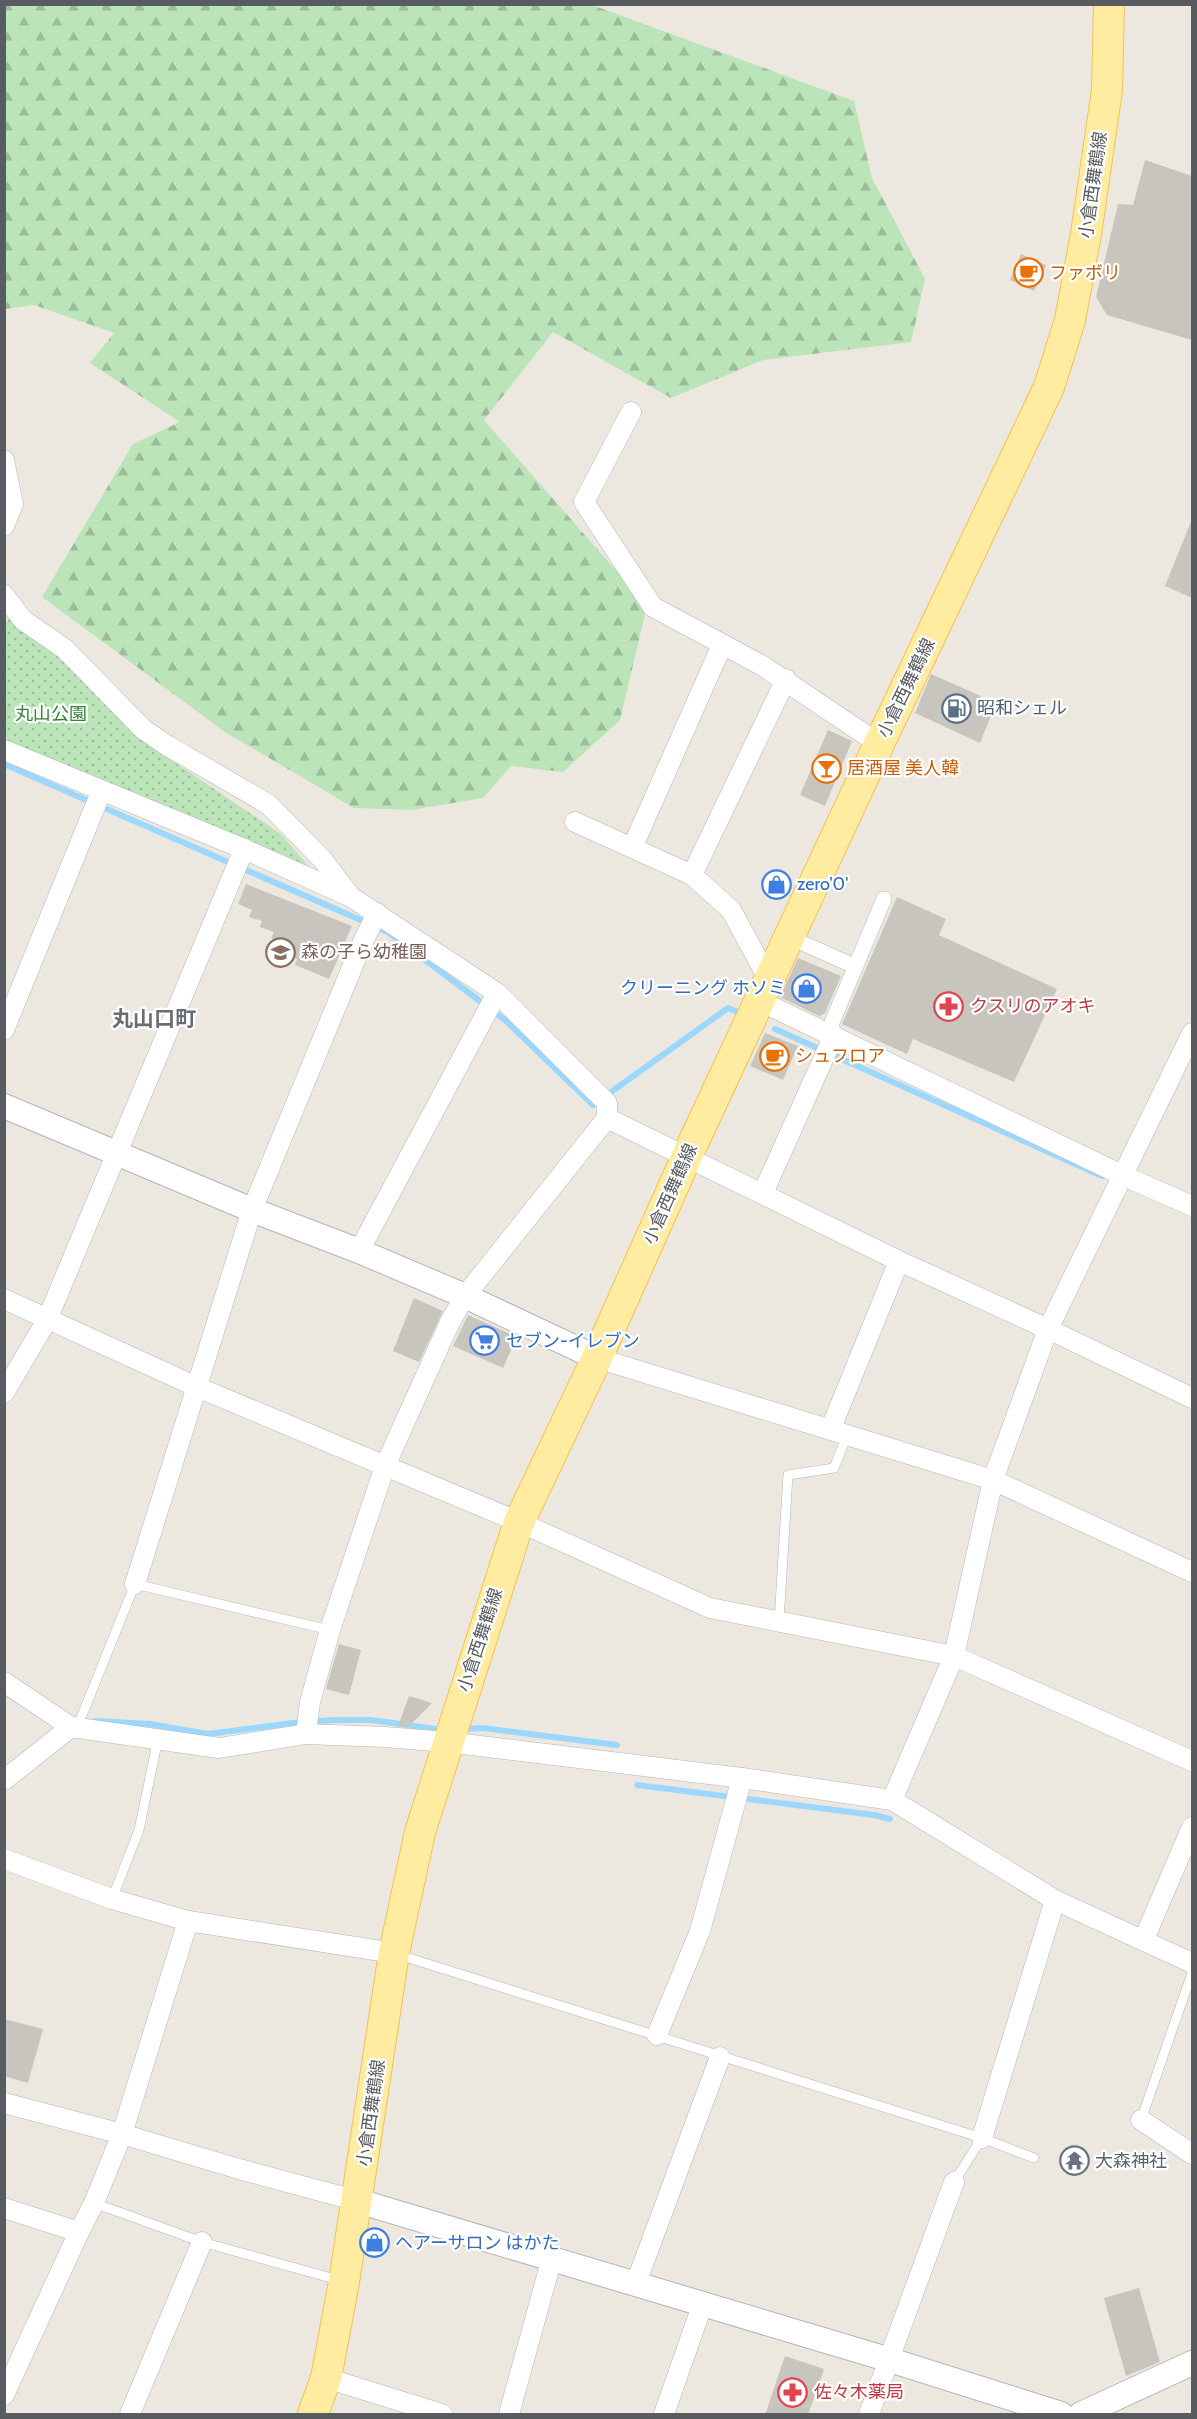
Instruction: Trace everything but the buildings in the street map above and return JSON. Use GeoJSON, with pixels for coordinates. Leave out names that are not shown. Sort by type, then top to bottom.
{"type":"FeatureCollection","features":[{"type":"Feature","properties":{"kind":"main road","name":"小倉西舞鶴線"},"geometry":{"type":"LineString","coordinates":[[313,2415],[326,2378],[344,2282],[394,1953],[420,1832],[519,1522],[597,1358],[687,1156],[879,744],[1049,387],[1070,320],[1086,234],[1107,90],[1108,4]]}},
{"type":"Feature","properties":{"kind":"street"},"geometry":{"type":"LineString","coordinates":[[631,412],[584,502],[653,607],[786,679],[879,744]]}},
{"type":"Feature","properties":{"kind":"street"},"geometry":{"type":"LineString","coordinates":[[4,460],[13,504],[4,526]]}},
{"type":"Feature","properties":{"kind":"street"},"geometry":{"type":"LineString","coordinates":[[6,601],[23,620],[65,648],[143,729],[268,804],[322,859],[351,897],[492,1004],[592,1087],[607,1111],[687,1156],[899,1261],[1192,1398]]}},
{"type":"Feature","properties":{"kind":"street"},"geometry":{"type":"LineString","coordinates":[[633,846],[722,645]]}},
{"type":"Feature","properties":{"kind":"street"},"geometry":{"type":"LineString","coordinates":[[692,874],[786,679]]}},
{"type":"Feature","properties":{"kind":"street"},"geometry":{"type":"LineString","coordinates":[[4,750],[101,792],[239,861],[351,897]]}},
{"type":"Feature","properties":{"kind":"street"},"geometry":{"type":"LineString","coordinates":[[4,1030],[101,792]]}},
{"type":"Feature","properties":{"kind":"street"},"geometry":{"type":"LineString","coordinates":[[575,822],[692,874],[731,910],[765,990],[829,1042],[1192,1206]]}},
{"type":"Feature","properties":{"kind":"street"},"geometry":{"type":"LineString","coordinates":[[4,1393],[47,1320],[239,861]]}},
{"type":"Feature","properties":{"kind":"street"},"geometry":{"type":"LineString","coordinates":[[763,1193],[829,1042],[854,966],[884,899]]}},
{"type":"Feature","properties":{"kind":"street"},"geometry":{"type":"LineString","coordinates":[[135,1584],[252,1210],[375,917]]}},
{"type":"Feature","properties":{"kind":"street"},"geometry":{"type":"LineString","coordinates":[[789,937],[854,966]]}},
{"type":"Feature","properties":{"kind":"street"},"geometry":{"type":"LineString","coordinates":[[359,1251],[492,1004]]}},
{"type":"Feature","properties":{"kind":"street"},"geometry":{"type":"LineString","coordinates":[[892,1800],[954,1656],[993,1480],[1048,1329],[1191,1038]]}},
{"type":"Feature","properties":{"kind":"street"},"geometry":{"type":"LineString","coordinates":[[4,1106],[465,1296],[597,1358],[993,1480],[1192,1572]]}},
{"type":"Feature","properties":{"kind":"street"},"geometry":{"type":"LineString","coordinates":[[306,1730],[310,1702],[330,1630],[385,1466],[450,1322],[465,1296],[607,1111]]}},
{"type":"Feature","properties":{"kind":"street"},"geometry":{"type":"LineString","coordinates":[[839,1431],[899,1261]]}},
{"type":"Feature","properties":{"kind":"street"},"geometry":{"type":"LineString","coordinates":[[4,1299],[197,1387],[519,1522],[710,1608],[954,1656],[1192,1761]]}},
{"type":"Feature","properties":{"kind":"street"},"geometry":{"type":"LineString","coordinates":[[4,1682],[78,1721],[158,1739],[219,1748],[306,1730],[447,1742],[742,1778],[892,1800],[1055,1900],[1192,1963]]}},
{"type":"Feature","properties":{"kind":"street"},"geometry":{"type":"LineString","coordinates":[[4,1780],[78,1721]]}},
{"type":"Feature","properties":{"kind":"street"},"geometry":{"type":"LineString","coordinates":[[657,2035],[700,1931],[742,1778]]}},
{"type":"Feature","properties":{"kind":"street"},"geometry":{"type":"LineString","coordinates":[[1144,1939],[1192,1827]]}},
{"type":"Feature","properties":{"kind":"street"},"geometry":{"type":"LineString","coordinates":[[4,1859],[112,1899],[188,1921],[394,1953]]}},
{"type":"Feature","properties":{"kind":"street"},"geometry":{"type":"LineString","coordinates":[[982,2138],[1055,1900]]}},
{"type":"Feature","properties":{"kind":"street"},"geometry":{"type":"LineString","coordinates":[[4,2395],[94,2203],[122,2134],[188,1921]]}},
{"type":"Feature","properties":{"kind":"street"},"geometry":{"type":"LineString","coordinates":[[636,2283],[720,2057]]}},
{"type":"Feature","properties":{"kind":"street"},"geometry":{"type":"LineString","coordinates":[[4,2103],[122,2134],[552,2258],[890,2360],[1061,2415]]}},
{"type":"Feature","properties":{"kind":"street"},"geometry":{"type":"LineString","coordinates":[[1141,2120],[1192,2154]]}},
{"type":"Feature","properties":{"kind":"street"},"geometry":{"type":"LineString","coordinates":[[869,2415],[954,2182]]}},
{"type":"Feature","properties":{"kind":"street"},"geometry":{"type":"LineString","coordinates":[[4,2208],[79,2232]]}},
{"type":"Feature","properties":{"kind":"street"},"geometry":{"type":"LineString","coordinates":[[130,2415],[202,2242]]}},
{"type":"Feature","properties":{"kind":"street"},"geometry":{"type":"LineString","coordinates":[[509,2415],[552,2258]]}},
{"type":"Feature","properties":{"kind":"street"},"geometry":{"type":"LineString","coordinates":[[664,2415],[703,2303]]}},
{"type":"Feature","properties":{"kind":"street"},"geometry":{"type":"LineString","coordinates":[[1081,2415],[1192,2363]]}},
{"type":"Feature","properties":{"kind":"street"},"geometry":{"type":"LineString","coordinates":[[326,2378],[442,2415]]}},
{"type":"Feature","properties":{"kind":"lane"},"geometry":{"type":"LineString","coordinates":[[779,1621],[788,1475],[834,1468],[839,1431]]}},
{"type":"Feature","properties":{"kind":"lane"},"geometry":{"type":"LineString","coordinates":[[78,1721],[135,1584],[330,1630]]}},
{"type":"Feature","properties":{"kind":"lane"},"geometry":{"type":"LineString","coordinates":[[112,1899],[139,1830],[158,1739]]}},
{"type":"Feature","properties":{"kind":"lane"},"geometry":{"type":"LineString","coordinates":[[394,1953],[982,2138],[1034,2158]]}},
{"type":"Feature","properties":{"kind":"lane"},"geometry":{"type":"LineString","coordinates":[[1141,2120],[1192,1973]]}},
{"type":"Feature","properties":{"kind":"lane"},"geometry":{"type":"LineString","coordinates":[[954,2182],[982,2138]]}},
{"type":"Feature","properties":{"kind":"lane"},"geometry":{"type":"LineString","coordinates":[[94,2203],[202,2242],[344,2282]]}},
{"type":"Feature","properties":{"kind":"green space"},"geometry":{"type":"Polygon","coordinates":[[[4,5],[592,5],[854,101],[872,178],[925,279],[911,342],[763,360],[671,398],[553,332],[484,420],[647,606],[620,720],[563,772],[511,766],[483,798],[411,810],[354,808],[225,732],[42,597],[133,444],[180,422],[90,363],[114,333],[34,305],[5,309],[4,5]]]}},
{"type":"Feature","properties":{"kind":"green space","name":"丸山公園"},"geometry":{"type":"Polygon","coordinates":[[[9,618],[62,658],[137,737],[281,834],[315,874],[5,744],[4,627],[9,618]]]}},
{"type":"Feature","properties":{"kind":"waterway"},"geometry":{"type":"LineString","coordinates":[[4,764],[388,932],[505,1020],[593,1105],[728,1008],[744,1015]]}},
{"type":"Feature","properties":{"kind":"waterway"},"geometry":{"type":"LineString","coordinates":[[775,1029],[1102,1176]]}},
{"type":"Feature","properties":{"kind":"waterway"},"geometry":{"type":"LineString","coordinates":[[96,1721],[150,1724],[208,1734],[334,1720],[371,1720],[443,1730]]}},
{"type":"Feature","properties":{"kind":"waterway"},"geometry":{"type":"LineString","coordinates":[[462,1729],[483,1728],[617,1745]]}},
{"type":"Feature","properties":{"kind":"waterway"},"geometry":{"type":"LineString","coordinates":[[637,1785],[874,1815],[890,1819]]}},
{"type":"Feature","properties":{"kind":"place","name":"ファボリ"},"geometry":{"type":"Point","coordinates":[1028,273]}},
{"type":"Feature","properties":{"kind":"place","name":"昭和シェル"},"geometry":{"type":"Point","coordinates":[956,708]}},
{"type":"Feature","properties":{"kind":"place","name":"居酒屋 美人韓"},"geometry":{"type":"Point","coordinates":[826,768]}},
{"type":"Feature","properties":{"kind":"place","name":"zero'0'"},"geometry":{"type":"Point","coordinates":[776,884]}},
{"type":"Feature","properties":{"kind":"place","name":"森の子ら幼稚園"},"geometry":{"type":"Point","coordinates":[280,952]}},
{"type":"Feature","properties":{"kind":"place","name":"クリーニング ホソミ"},"geometry":{"type":"Point","coordinates":[807,988]}},
{"type":"Feature","properties":{"kind":"place","name":"クスリのアオキ"},"geometry":{"type":"Point","coordinates":[949,1006]}},
{"type":"Feature","properties":{"kind":"place","name":"シュフロア"},"geometry":{"type":"Point","coordinates":[774,1056]}},
{"type":"Feature","properties":{"kind":"place","name":"セブン-イレブン"},"geometry":{"type":"Point","coordinates":[485,1341]}},
{"type":"Feature","properties":{"kind":"place","name":"大森神社"},"geometry":{"type":"Point","coordinates":[1074,2161]}},
{"type":"Feature","properties":{"kind":"place","name":"ヘアーサロン はかた"},"geometry":{"type":"Point","coordinates":[374,2243]}},
{"type":"Feature","properties":{"kind":"place","name":"佐々木薬局"},"geometry":{"type":"Point","coordinates":[793,2392]}},
{"type":"Feature","properties":{"kind":"district","name":"丸山口町"},"geometry":{"type":"Point","coordinates":[154,1018]}}]}
